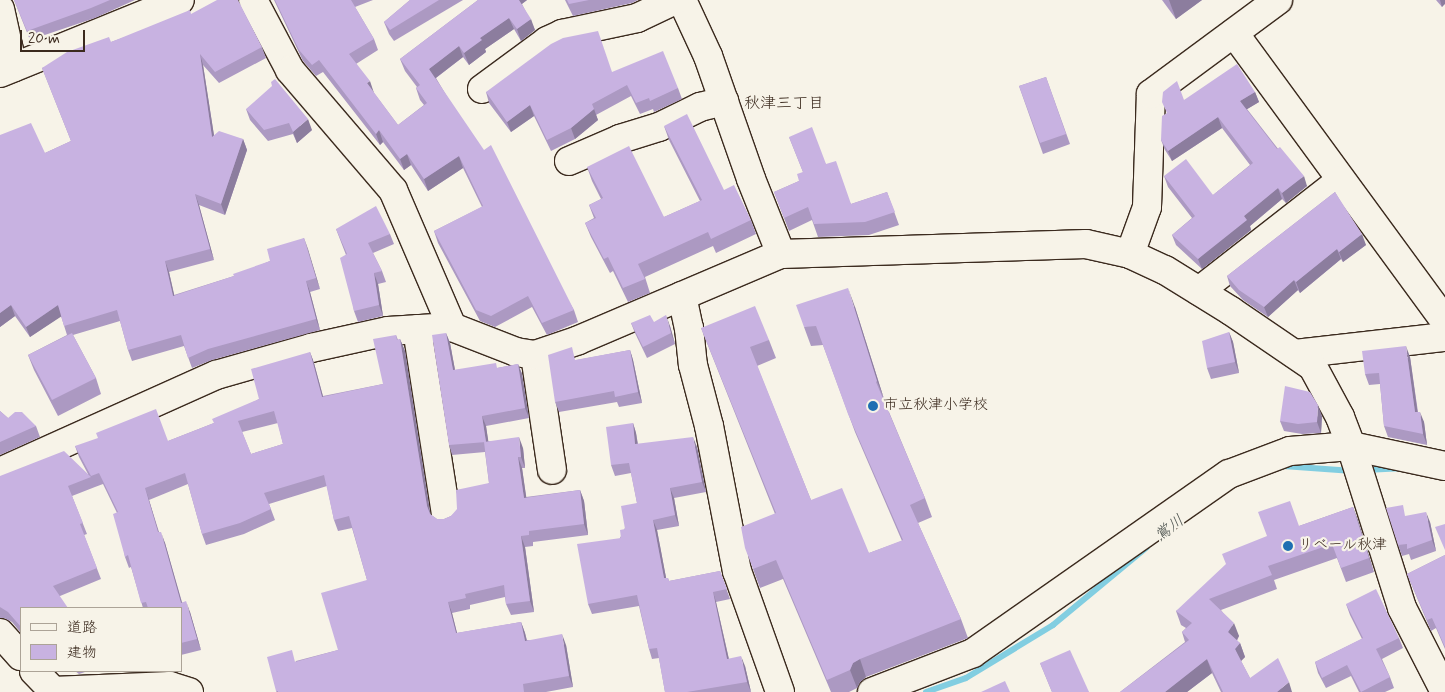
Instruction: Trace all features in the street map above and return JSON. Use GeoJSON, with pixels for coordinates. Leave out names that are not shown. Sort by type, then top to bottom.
{"type":"FeatureCollection","features":[{"type":"Feature","properties":{"kind":"street"},"geometry":{"type":"LineString","coordinates":[[0,9],[7,70],[180,0]]}},
{"type":"Feature","properties":{"kind":"street"},"geometry":{"type":"LineString","coordinates":[[253,0],[290,70],[393,190],[452,327]]}},
{"type":"Feature","properties":{"kind":"street"},"geometry":{"type":"LineString","coordinates":[[482,89],[547,41],[562,34],[637,18],[675,0]]}},
{"type":"Feature","properties":{"kind":"street"},"geometry":{"type":"LineString","coordinates":[[682,0],[708,56],[751,179],[781,254]]}},
{"type":"Feature","properties":{"kind":"street"},"geometry":{"type":"LineString","coordinates":[[1130,254],[1148,207],[1150,94],[1278,0]]}},
{"type":"Feature","properties":{"kind":"street"},"geometry":{"type":"LineString","coordinates":[[1234,33],[1445,321]]}},
{"type":"Feature","properties":{"kind":"street"},"geometry":{"type":"LineString","coordinates":[[570,161],[620,139],[658,127],[700,107],[724,101]]}},
{"type":"Feature","properties":{"kind":"street"},"geometry":{"type":"LineString","coordinates":[[1199,291],[1341,180]]}},
{"type":"Feature","properties":{"kind":"street"},"geometry":{"type":"LineString","coordinates":[[0,472],[216,375],[310,348],[388,331],[452,327],[516,352],[535,355],[579,340],[781,254],[1086,244],[1130,254],[1165,270],[1314,367],[1340,417],[1353,452],[1402,608],[1445,692]]}},
{"type":"Feature","properties":{"kind":"street"},"geometry":{"type":"LineString","coordinates":[[682,296],[689,328],[693,365],[709,426],[737,571],[780,692]]}},
{"type":"Feature","properties":{"kind":"street"},"geometry":{"type":"LineString","coordinates":[[417,329],[446,515]]}},
{"type":"Feature","properties":{"kind":"street"},"geometry":{"type":"LineString","coordinates":[[1295,354],[1445,337]]}},
{"type":"Feature","properties":{"kind":"street"},"geometry":{"type":"LineString","coordinates":[[535,355],[552,470]]}},
{"type":"Feature","properties":{"kind":"street"},"geometry":{"type":"LineString","coordinates":[[872,692],[973,653],[1229,474],[1290,451],[1353,452],[1445,466]]}},
{"type":"Feature","properties":{"kind":"street"},"geometry":{"type":"LineString","coordinates":[[0,633],[20,655]]}},
{"type":"Feature","properties":{"kind":"street"},"geometry":{"type":"LineString","coordinates":[[35,672],[53,692],[170,686],[189,692]]}},
{"type":"Feature","properties":{"kind":"building"},"geometry":{"type":"Polygon","coordinates":[[[14,0],[110,0],[27,31],[14,0]]]}},
{"type":"Feature","properties":{"kind":"building"},"geometry":{"type":"Polygon","coordinates":[[[217,0],[238,0],[262,47],[215,72],[200,54],[212,137],[219,131],[243,139],[221,204],[195,194],[210,249],[165,261],[173,296],[234,276],[233,274],[270,261],[267,249],[304,238],[316,278],[306,281],[316,319],[208,349],[188,358],[181,335],[128,350],[117,310],[64,326],[58,305],[26,327],[11,305],[0,313],[0,135],[31,123],[45,153],[71,141],[42,68],[67,52],[109,37],[111,42],[190,10],[191,14],[217,0]]]}},
{"type":"Feature","properties":{"kind":"building"},"geometry":{"type":"Polygon","coordinates":[[[275,0],[351,0],[374,39],[349,54],[370,81],[367,83],[398,125],[427,103],[416,88],[420,85],[400,59],[478,0],[519,0],[531,19],[517,29],[509,18],[480,38],[482,40],[464,53],[459,46],[429,69],[484,150],[491,145],[574,310],[542,323],[528,296],[491,316],[476,310],[434,231],[483,206],[459,156],[424,179],[407,154],[400,159],[379,130],[376,134],[319,60],[312,65],[299,50],[275,0]]]}},
{"type":"Feature","properties":{"kind":"building"},"geometry":{"type":"Polygon","coordinates":[[[410,0],[439,0],[390,30],[384,22],[410,0]]]}},
{"type":"Feature","properties":{"kind":"building"},"geometry":{"type":"Polygon","coordinates":[[[567,0],[589,0],[569,4],[567,0]]]}},
{"type":"Feature","properties":{"kind":"building"},"geometry":{"type":"Polygon","coordinates":[[[598,31],[612,72],[663,51],[678,88],[650,101],[649,98],[636,103],[627,85],[592,104],[594,109],[571,128],[547,140],[530,105],[507,122],[486,92],[551,44],[563,38],[598,31]]]}},
{"type":"Feature","properties":{"kind":"building"},"geometry":{"type":"Polygon","coordinates":[[[1237,64],[1255,92],[1240,101],[1277,149],[1280,147],[1304,176],[1282,193],[1278,188],[1244,216],[1247,220],[1198,259],[1172,235],[1195,216],[1164,176],[1186,159],[1213,195],[1253,163],[1218,117],[1168,151],[1161,140],[1162,116],[1167,113],[1162,102],[1163,92],[1177,81],[1184,100],[1237,64]]]}},
{"type":"Feature","properties":{"kind":"building"},"geometry":{"type":"Polygon","coordinates":[[[1046,77],[1066,134],[1040,143],[1019,86],[1046,77]]]}},
{"type":"Feature","properties":{"kind":"building"},"geometry":{"type":"Polygon","coordinates":[[[275,79],[308,119],[293,132],[289,123],[264,130],[246,109],[272,86],[271,82],[275,79]]]}},
{"type":"Feature","properties":{"kind":"building"},"geometry":{"type":"Polygon","coordinates":[[[687,114],[724,190],[734,185],[751,220],[711,239],[708,232],[638,264],[645,279],[623,288],[608,257],[604,259],[585,223],[596,218],[589,205],[603,198],[587,167],[629,146],[664,217],[702,200],[664,126],[687,114]]]}},
{"type":"Feature","properties":{"kind":"building"},"geometry":{"type":"Polygon","coordinates":[[[812,127],[826,164],[836,161],[851,204],[887,192],[895,212],[865,222],[814,224],[808,207],[784,218],[774,192],[799,181],[797,174],[803,172],[789,137],[812,127]]]}},
{"type":"Feature","properties":{"kind":"building"},"geometry":{"type":"Polygon","coordinates":[[[1335,192],[1362,234],[1339,252],[1337,249],[1296,282],[1294,280],[1264,307],[1239,290],[1227,276],[1335,192]]]}},
{"type":"Feature","properties":{"kind":"building"},"geometry":{"type":"Polygon","coordinates":[[[376,206],[390,234],[368,243],[382,271],[374,273],[379,305],[354,311],[340,258],[347,254],[336,229],[376,206]]]}},
{"type":"Feature","properties":{"kind":"building"},"geometry":{"type":"Polygon","coordinates":[[[848,288],[876,382],[925,498],[910,505],[961,619],[860,659],[853,663],[850,670],[827,680],[776,560],[753,569],[745,548],[741,527],[776,513],[701,328],[755,306],[769,340],[750,347],[811,500],[842,488],[869,553],[903,540],[848,414],[816,326],[804,327],[796,305],[848,288]]]}},
{"type":"Feature","properties":{"kind":"building"},"geometry":{"type":"Polygon","coordinates":[[[650,315],[654,322],[666,315],[671,333],[643,347],[631,323],[650,315]]]}},
{"type":"Feature","properties":{"kind":"building"},"geometry":{"type":"Polygon","coordinates":[[[1229,332],[1235,362],[1207,368],[1202,341],[1229,332]]]}},
{"type":"Feature","properties":{"kind":"building"},"geometry":{"type":"Polygon","coordinates":[[[72,333],[96,378],[52,400],[28,355],[72,333]]]}},
{"type":"Feature","properties":{"kind":"building"},"geometry":{"type":"Polygon","coordinates":[[[446,333],[453,370],[496,363],[497,368],[518,364],[525,408],[482,416],[486,442],[449,445],[432,335],[446,333]]]}},
{"type":"Feature","properties":{"kind":"building"},"geometry":{"type":"Polygon","coordinates":[[[396,335],[397,340],[400,339],[427,506],[430,514],[437,519],[451,516],[457,509],[456,490],[489,483],[484,442],[519,437],[521,457],[518,457],[524,498],[580,490],[584,524],[529,531],[529,535],[521,536],[530,601],[506,604],[504,585],[465,594],[466,598],[448,602],[456,633],[521,622],[525,641],[562,634],[569,676],[523,684],[524,692],[276,691],[267,657],[292,650],[295,662],[338,650],[321,593],[367,580],[349,516],[334,520],[324,475],[264,493],[271,509],[240,523],[202,534],[185,473],[145,488],[158,532],[161,532],[181,603],[186,601],[197,639],[182,643],[182,607],[148,607],[146,602],[141,603],[128,555],[125,557],[113,514],[118,512],[99,473],[91,476],[75,446],[98,438],[96,433],[156,409],[168,441],[214,423],[212,419],[259,399],[251,369],[310,352],[322,397],[383,384],[373,339],[396,335]],[[274,411],[238,421],[251,454],[283,444],[274,411]]]}},
{"type":"Feature","properties":{"kind":"building"},"geometry":{"type":"Polygon","coordinates":[[[1406,346],[1415,412],[1420,412],[1423,434],[1384,426],[1379,373],[1365,374],[1362,351],[1406,346]]]}},
{"type":"Feature","properties":{"kind":"building"},"geometry":{"type":"Polygon","coordinates":[[[572,347],[575,360],[630,350],[638,392],[615,397],[614,391],[555,402],[548,355],[572,347]]]}},
{"type":"Feature","properties":{"kind":"building"},"geometry":{"type":"Polygon","coordinates":[[[1285,386],[1310,392],[1318,405],[1317,422],[1298,424],[1280,421],[1285,386]]]}},
{"type":"Feature","properties":{"kind":"building"},"geometry":{"type":"Polygon","coordinates":[[[0,411],[8,418],[15,412],[22,412],[36,426],[0,442],[0,411]]]}},
{"type":"Feature","properties":{"kind":"building"},"geometry":{"type":"Polygon","coordinates":[[[633,423],[635,444],[693,437],[702,482],[670,488],[675,515],[653,520],[664,578],[668,578],[669,581],[720,571],[727,589],[713,592],[727,659],[741,656],[747,682],[687,692],[665,692],[657,648],[649,649],[637,595],[588,604],[577,544],[621,538],[620,530],[625,529],[621,506],[637,503],[629,463],[611,465],[606,427],[633,423]]]}},
{"type":"Feature","properties":{"kind":"building"},"geometry":{"type":"Polygon","coordinates":[[[64,451],[91,477],[68,486],[83,523],[80,524],[97,568],[53,586],[67,607],[20,607],[20,626],[8,612],[0,607],[0,476],[64,451]]]}},
{"type":"Feature","properties":{"kind":"building"},"geometry":{"type":"Polygon","coordinates":[[[1290,501],[1299,526],[1353,507],[1369,558],[1341,568],[1332,544],[1268,566],[1272,575],[1209,599],[1234,623],[1228,632],[1240,643],[1235,649],[1250,678],[1278,658],[1289,682],[1277,692],[1223,692],[1207,659],[1165,692],[1120,692],[1189,640],[1182,632],[1192,623],[1176,611],[1226,564],[1222,554],[1267,536],[1258,512],[1290,501]]]}},
{"type":"Feature","properties":{"kind":"building"},"geometry":{"type":"Polygon","coordinates":[[[1403,505],[1405,516],[1426,512],[1432,540],[1407,549],[1407,544],[1398,545],[1386,508],[1403,505]]]}},
{"type":"Feature","properties":{"kind":"building"},"geometry":{"type":"Polygon","coordinates":[[[1445,524],[1445,550],[1435,527],[1445,524]]]}},
{"type":"Feature","properties":{"kind":"building"},"geometry":{"type":"Polygon","coordinates":[[[1445,555],[1445,647],[1432,618],[1427,620],[1407,574],[1445,555]]]}},
{"type":"Feature","properties":{"kind":"building"},"geometry":{"type":"Polygon","coordinates":[[[1376,589],[1399,638],[1376,649],[1390,677],[1361,692],[1347,665],[1322,678],[1315,662],[1363,638],[1346,604],[1376,589]]]}},
{"type":"Feature","properties":{"kind":"building"},"geometry":{"type":"Polygon","coordinates":[[[1070,650],[1089,692],[1052,692],[1040,663],[1070,650]]]}},
{"type":"Feature","properties":{"kind":"building"},"geometry":{"type":"Polygon","coordinates":[[[1005,681],[1010,692],[981,692],[1005,681]]]}},
{"type":"Feature","properties":{"kind":"waterway","name":"鴬川"},"geometry":{"type":"LineString","coordinates":[[1283,466],[1353,471]]}},
{"type":"Feature","properties":{"kind":"waterway","name":"鴬川"},"geometry":{"type":"LineString","coordinates":[[1365,470],[1400,468]]}},
{"type":"Feature","properties":{"kind":"waterway","name":"鴬川"},"geometry":{"type":"LineString","coordinates":[[926,692],[966,678],[1053,625],[1147,547]]}},
{"type":"Feature","properties":{"kind":"place","name":"市立秋津小学校"},"geometry":{"type":"Point","coordinates":[873,406]}},
{"type":"Feature","properties":{"kind":"place","name":"リベール秋津"},"geometry":{"type":"Point","coordinates":[1288,546]}},
{"type":"Feature","properties":{"kind":"district","name":"秋津三丁目"},"geometry":{"type":"Point","coordinates":[784,104]}}]}
